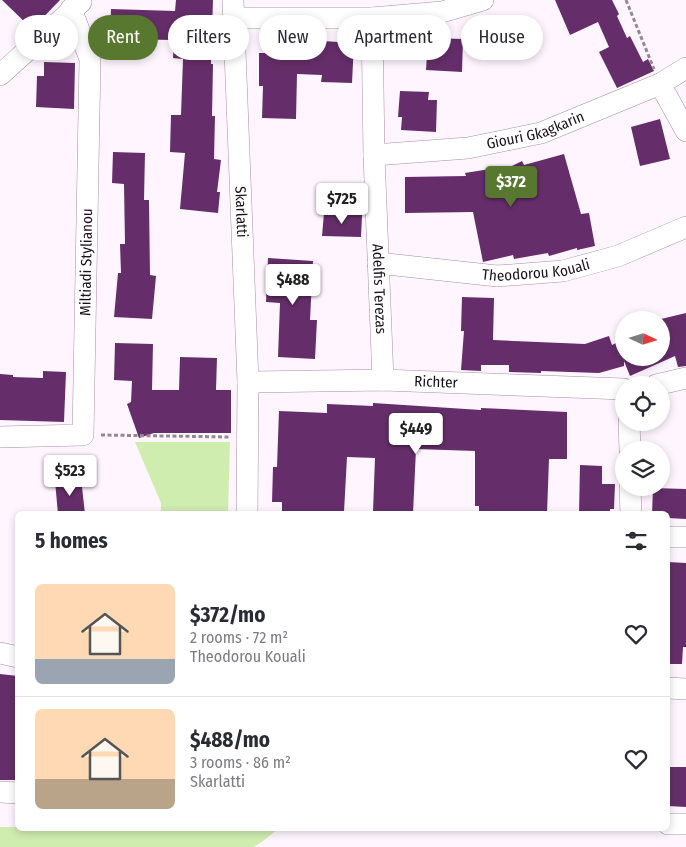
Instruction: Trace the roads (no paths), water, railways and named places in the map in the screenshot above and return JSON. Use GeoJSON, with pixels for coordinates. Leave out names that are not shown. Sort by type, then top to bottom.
{"type":"FeatureCollection","features":[{"type":"Feature","properties":{"kind":"street"},"geometry":{"type":"LineString","coordinates":[[389,15],[483,0]]}},
{"type":"Feature","properties":{"kind":"street"},"geometry":{"type":"LineString","coordinates":[[0,75],[77,4]]}},
{"type":"Feature","properties":{"kind":"street","name":"Miltiadi Stylianou"},"geometry":{"type":"LineString","coordinates":[[0,437],[83,435],[90,59],[77,4]]}},
{"type":"Feature","properties":{"kind":"street"},"geometry":{"type":"LineString","coordinates":[[233,9],[337,16]]}},
{"type":"Feature","properties":{"kind":"street","name":"Skarlatti"},"geometry":{"type":"LineString","coordinates":[[233,9],[248,382],[247,511]]}},
{"type":"Feature","properties":{"kind":"street","name":"Adelfis Terezas"},"geometry":{"type":"LineString","coordinates":[[373,60],[374,155],[383,380]]}},
{"type":"Feature","properties":{"kind":"street","name":"Giouri Gkagkarin"},"geometry":{"type":"LineString","coordinates":[[374,155],[468,148],[541,133],[660,84],[686,68]]}},
{"type":"Feature","properties":{"kind":"street"},"geometry":{"type":"LineString","coordinates":[[660,84],[686,131]]}},
{"type":"Feature","properties":{"kind":"street","name":"Theodorou Kouali"},"geometry":{"type":"LineString","coordinates":[[378,263],[497,276],[563,271],[618,256],[686,227]]}},
{"type":"Feature","properties":{"kind":"street"},"geometry":{"type":"LineString","coordinates":[[670,382],[686,378]]}},
{"type":"Feature","properties":{"kind":"street","name":"Richter"},"geometry":{"type":"LineString","coordinates":[[248,382],[383,380],[615,389]]}},
{"type":"Feature","properties":{"kind":"street"},"geometry":{"type":"LineString","coordinates":[[630,496],[631,511]]}},
{"type":"Feature","properties":{"kind":"street"},"geometry":{"type":"LineString","coordinates":[[670,537],[686,537]]}},
{"type":"Feature","properties":{"kind":"street"},"geometry":{"type":"LineString","coordinates":[[0,653],[15,656]]}},
{"type":"Feature","properties":{"kind":"street"},"geometry":{"type":"LineString","coordinates":[[670,688],[686,689]]}},
{"type":"Feature","properties":{"kind":"street"},"geometry":{"type":"LineString","coordinates":[[0,792],[15,793]]}},
{"type":"Feature","properties":{"kind":"street"},"geometry":{"type":"LineString","coordinates":[[670,824],[686,824]]}}]}
